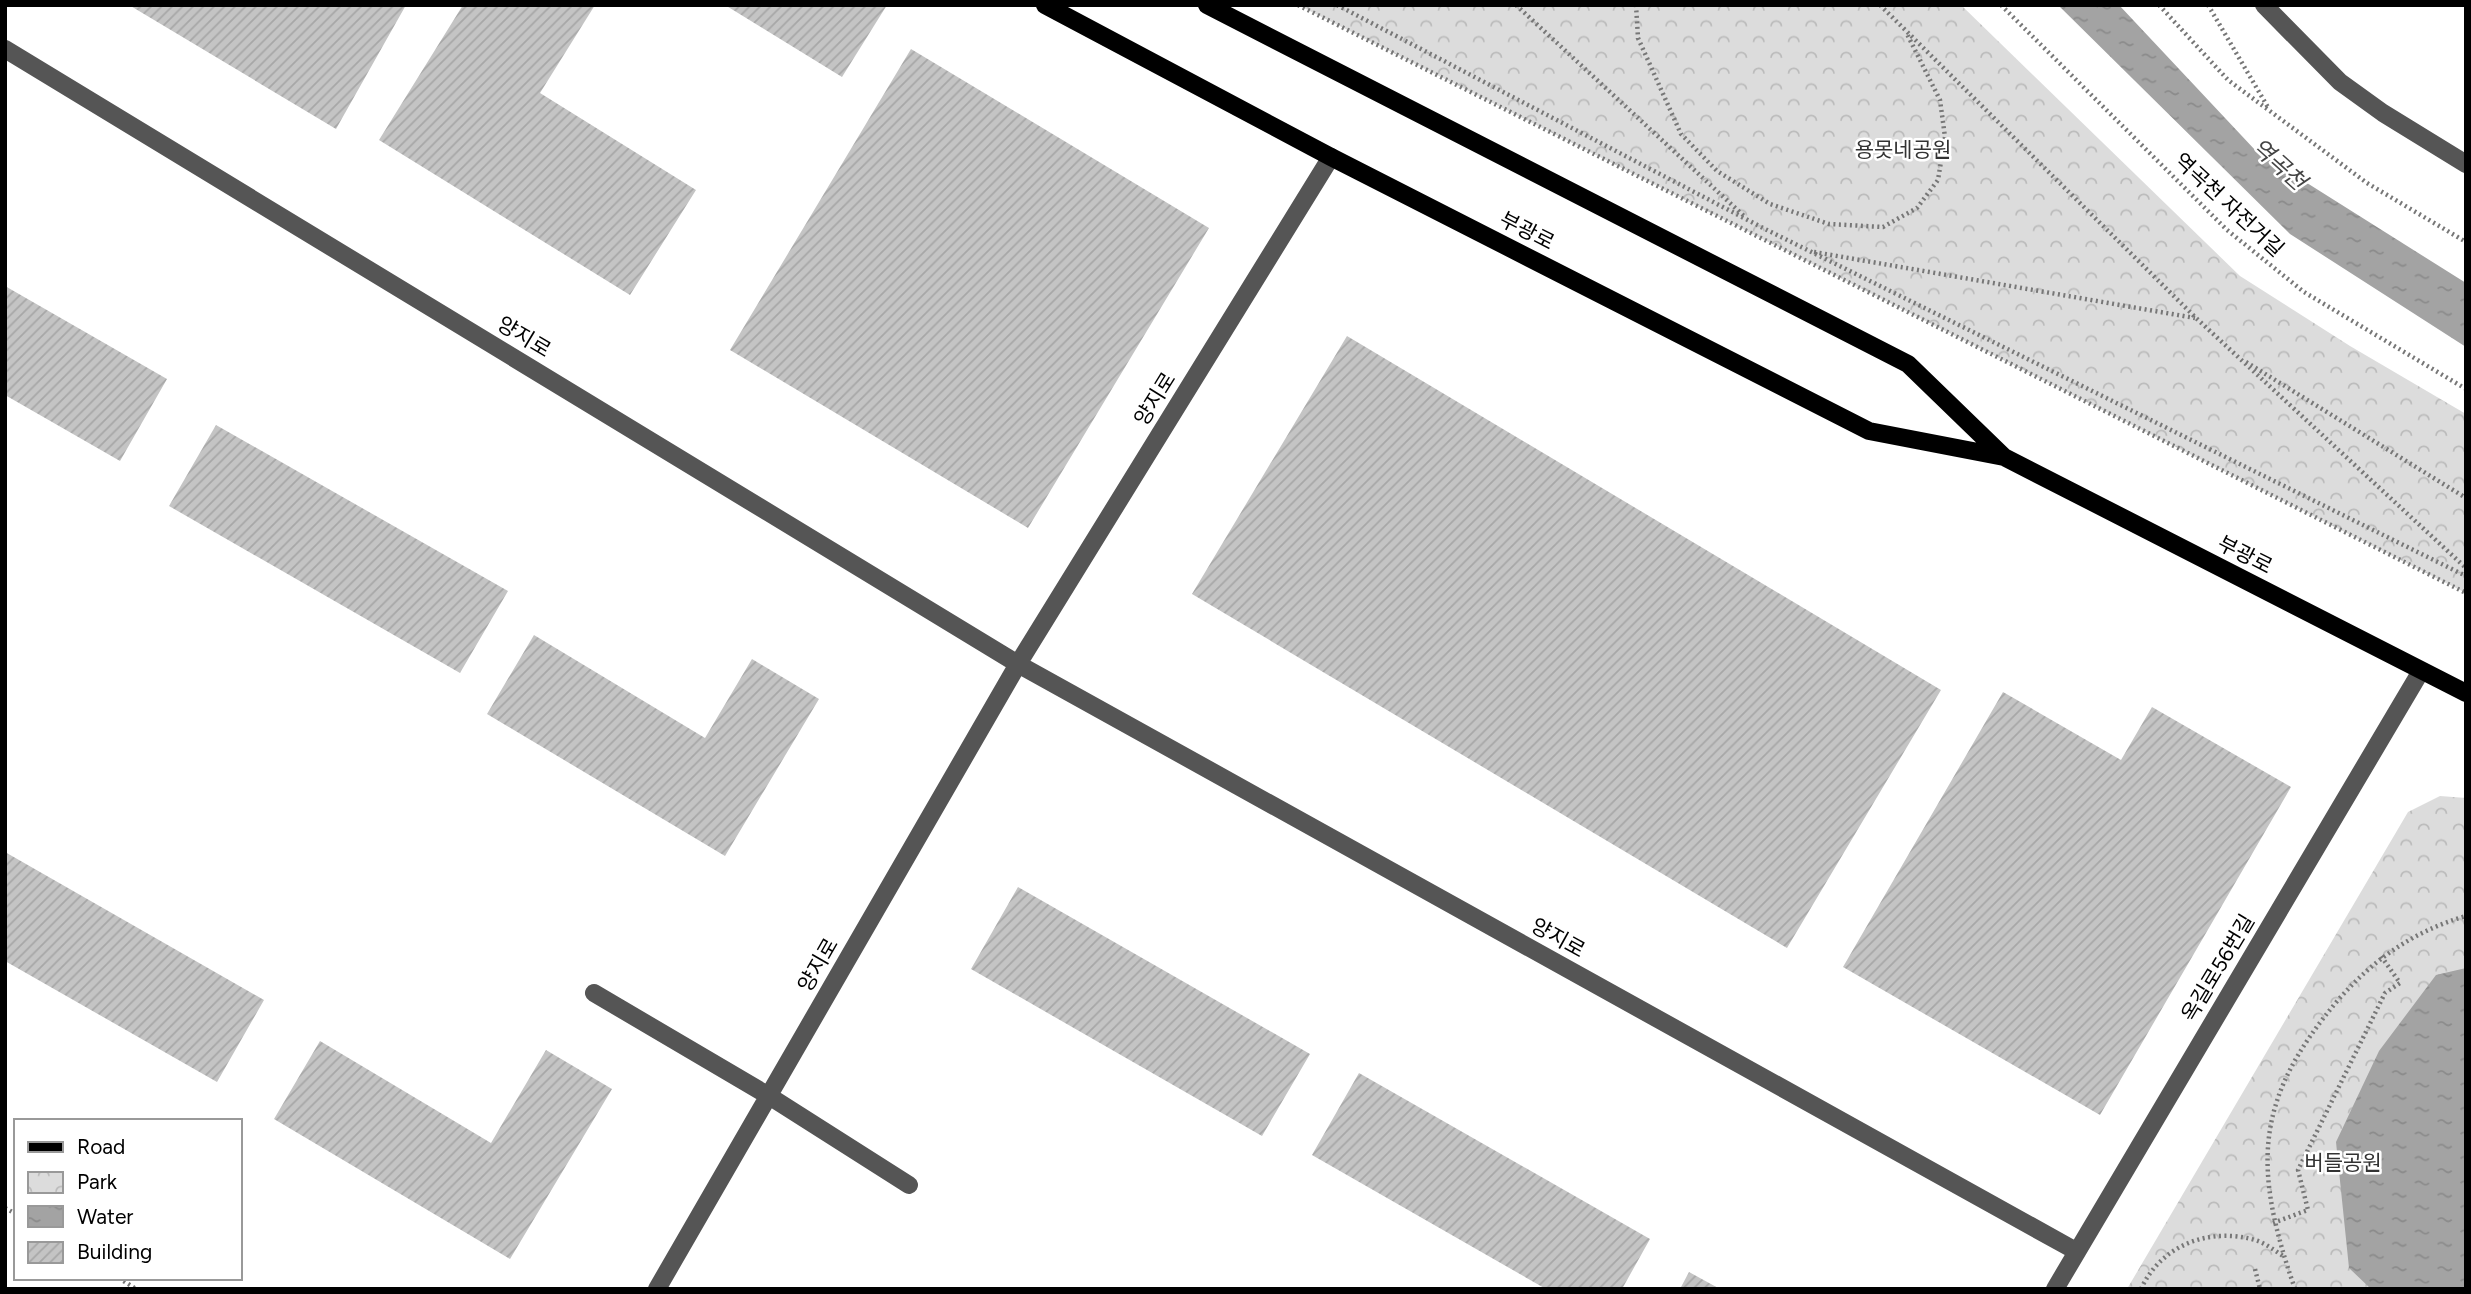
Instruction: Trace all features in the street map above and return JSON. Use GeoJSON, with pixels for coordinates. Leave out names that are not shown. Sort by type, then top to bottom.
{"type":"FeatureCollection","features":[{"type":"Feature","properties":{"kind":"main road","name":"부광로"},"geometry":{"type":"LineString","coordinates":[[1045,5],[1331,157],[1869,431],[2004,457],[2466,693]]}},
{"type":"Feature","properties":{"kind":"main road","name":"부광로"},"geometry":{"type":"LineString","coordinates":[[1207,5],[1908,363],[2004,457]]}},
{"type":"Feature","properties":{"kind":"street"},"geometry":{"type":"LineString","coordinates":[[2264,5],[2340,82],[2383,113],[2466,164]]}},
{"type":"Feature","properties":{"kind":"street","name":"양지로"},"geometry":{"type":"LineString","coordinates":[[5,49],[1018,664],[2076,1251]]}},
{"type":"Feature","properties":{"kind":"street","name":"양지로"},"geometry":{"type":"LineString","coordinates":[[657,1289],[1018,664],[1331,157]]}},
{"type":"Feature","properties":{"kind":"street","name":"옥길로56번길"},"geometry":{"type":"LineString","coordinates":[[2055,1289],[2421,671]]}},
{"type":"Feature","properties":{"kind":"street"},"geometry":{"type":"LineString","coordinates":[[594,993],[769,1096],[909,1185]]}},
{"type":"Feature","properties":{"kind":"path"},"geometry":{"type":"LineString","coordinates":[[1298,5],[2466,593]]}},
{"type":"Feature","properties":{"kind":"path"},"geometry":{"type":"LineString","coordinates":[[1336,5],[1809,251],[2466,576]]}},
{"type":"Feature","properties":{"kind":"path"},"geometry":{"type":"LineString","coordinates":[[1516,5],[1751,221]]}},
{"type":"Feature","properties":{"kind":"path"},"geometry":{"type":"LineString","coordinates":[[1636,5],[1638,38],[1681,134],[1717,172],[1770,204],[1829,224],[1883,227],[1917,208],[1938,180],[1945,137],[1940,100],[1905,29]]}},
{"type":"Feature","properties":{"kind":"path"},"geometry":{"type":"LineString","coordinates":[[1880,5],[2196,318],[2466,568]]}},
{"type":"Feature","properties":{"kind":"path","name":"역곡천 자전거길"},"geometry":{"type":"LineString","coordinates":[[2001,5],[2227,230],[2304,292],[2466,389]]}},
{"type":"Feature","properties":{"kind":"path"},"geometry":{"type":"LineString","coordinates":[[2159,5],[2228,80],[2367,183],[2466,242]]}},
{"type":"Feature","properties":{"kind":"path"},"geometry":{"type":"LineString","coordinates":[[2208,5],[2272,113]]}},
{"type":"Feature","properties":{"kind":"path"},"geometry":{"type":"LineString","coordinates":[[1809,251],[2196,318]]}},
{"type":"Feature","properties":{"kind":"path"},"geometry":{"type":"LineString","coordinates":[[2236,355],[2466,498]]}},
{"type":"Feature","properties":{"kind":"path"},"geometry":{"type":"LineString","coordinates":[[2295,1289],[2273,1223],[2268,1146],[2278,1094],[2306,1040],[2354,982],[2381,956],[2418,935],[2466,916]]}},
{"type":"Feature","properties":{"kind":"path"},"geometry":{"type":"LineString","coordinates":[[2273,1223],[2308,1209],[2298,1170],[2385,993],[2400,983],[2381,956]]}},
{"type":"Feature","properties":{"kind":"path"},"geometry":{"type":"LineString","coordinates":[[2141,1289],[2148,1275],[2169,1252],[2197,1238],[2227,1235],[2258,1240],[2284,1256]]}},
{"type":"Feature","properties":{"kind":"path"},"geometry":{"type":"LineString","coordinates":[[2255,1269],[2260,1289]]}},
{"type":"Feature","properties":{"kind":"green space","name":"용못네공원"},"geometry":{"type":"Polygon","coordinates":[[[1298,5],[1961,5],[2240,276],[2350,346],[2466,414],[2466,593],[1298,5]]]}},
{"type":"Feature","properties":{"kind":"green space","name":"버들공원"},"geometry":{"type":"Polygon","coordinates":[[[2440,796],[2466,798],[2466,1289],[2127,1289],[2408,812],[2440,796]]]}},
{"type":"Feature","properties":{"kind":"water"},"geometry":{"type":"Polygon","coordinates":[[[2058,5],[2119,5],[2256,151],[2466,283],[2466,347],[2290,234],[2058,5]]]}},
{"type":"Feature","properties":{"kind":"water"},"geometry":{"type":"Polygon","coordinates":[[[2466,968],[2466,1289],[2371,1289],[2349,1268],[2336,1142],[2379,1051],[2436,975],[2466,968]]]}},
{"type":"Feature","properties":{"kind":"building"},"geometry":{"type":"Polygon","coordinates":[[[129,5],[406,5],[336,129],[129,5]]]}},
{"type":"Feature","properties":{"kind":"building"},"geometry":{"type":"Polygon","coordinates":[[[463,5],[595,5],[540,93],[696,190],[630,295],[379,140],[463,5]]]}},
{"type":"Feature","properties":{"kind":"building"},"geometry":{"type":"Polygon","coordinates":[[[725,5],[887,5],[842,77],[725,5]]]}},
{"type":"Feature","properties":{"kind":"building"},"geometry":{"type":"Polygon","coordinates":[[[911,49],[1209,228],[1028,528],[730,350],[911,49]]]}},
{"type":"Feature","properties":{"kind":"building"},"geometry":{"type":"Polygon","coordinates":[[[5,286],[167,379],[120,461],[5,395],[5,286]]]}},
{"type":"Feature","properties":{"kind":"building"},"geometry":{"type":"Polygon","coordinates":[[[1347,336],[1941,690],[1787,948],[1192,594],[1347,336]]]}},
{"type":"Feature","properties":{"kind":"building"},"geometry":{"type":"Polygon","coordinates":[[[216,425],[508,591],[460,673],[169,506],[216,425]]]}},
{"type":"Feature","properties":{"kind":"building"},"geometry":{"type":"Polygon","coordinates":[[[534,635],[705,738],[752,659],[819,699],[725,856],[487,714],[534,635]]]}},
{"type":"Feature","properties":{"kind":"building"},"geometry":{"type":"Polygon","coordinates":[[[2003,692],[2121,760],[2152,707],[2291,787],[2100,1115],[1843,967],[2003,692]]]}},
{"type":"Feature","properties":{"kind":"building"},"geometry":{"type":"Polygon","coordinates":[[[5,852],[264,1000],[217,1082],[5,961],[5,852]]]}},
{"type":"Feature","properties":{"kind":"building"},"geometry":{"type":"Polygon","coordinates":[[[1018,887],[1310,1054],[1262,1136],[971,969],[1018,887]]]}},
{"type":"Feature","properties":{"kind":"building"},"geometry":{"type":"Polygon","coordinates":[[[320,1041],[491,1143],[546,1050],[612,1089],[510,1259],[274,1119],[320,1041]]]}},
{"type":"Feature","properties":{"kind":"building"},"geometry":{"type":"Polygon","coordinates":[[[1359,1073],[1650,1239],[1622,1289],[1546,1289],[1312,1155],[1359,1073]]]}},
{"type":"Feature","properties":{"kind":"building"},"geometry":{"type":"Polygon","coordinates":[[[1689,1272],[1720,1289],[1680,1289],[1689,1272]]]}},
{"type":"Feature","properties":{"kind":"water label","name":"역곡천"},"geometry":{"type":"Point","coordinates":[2279,164]}}]}
